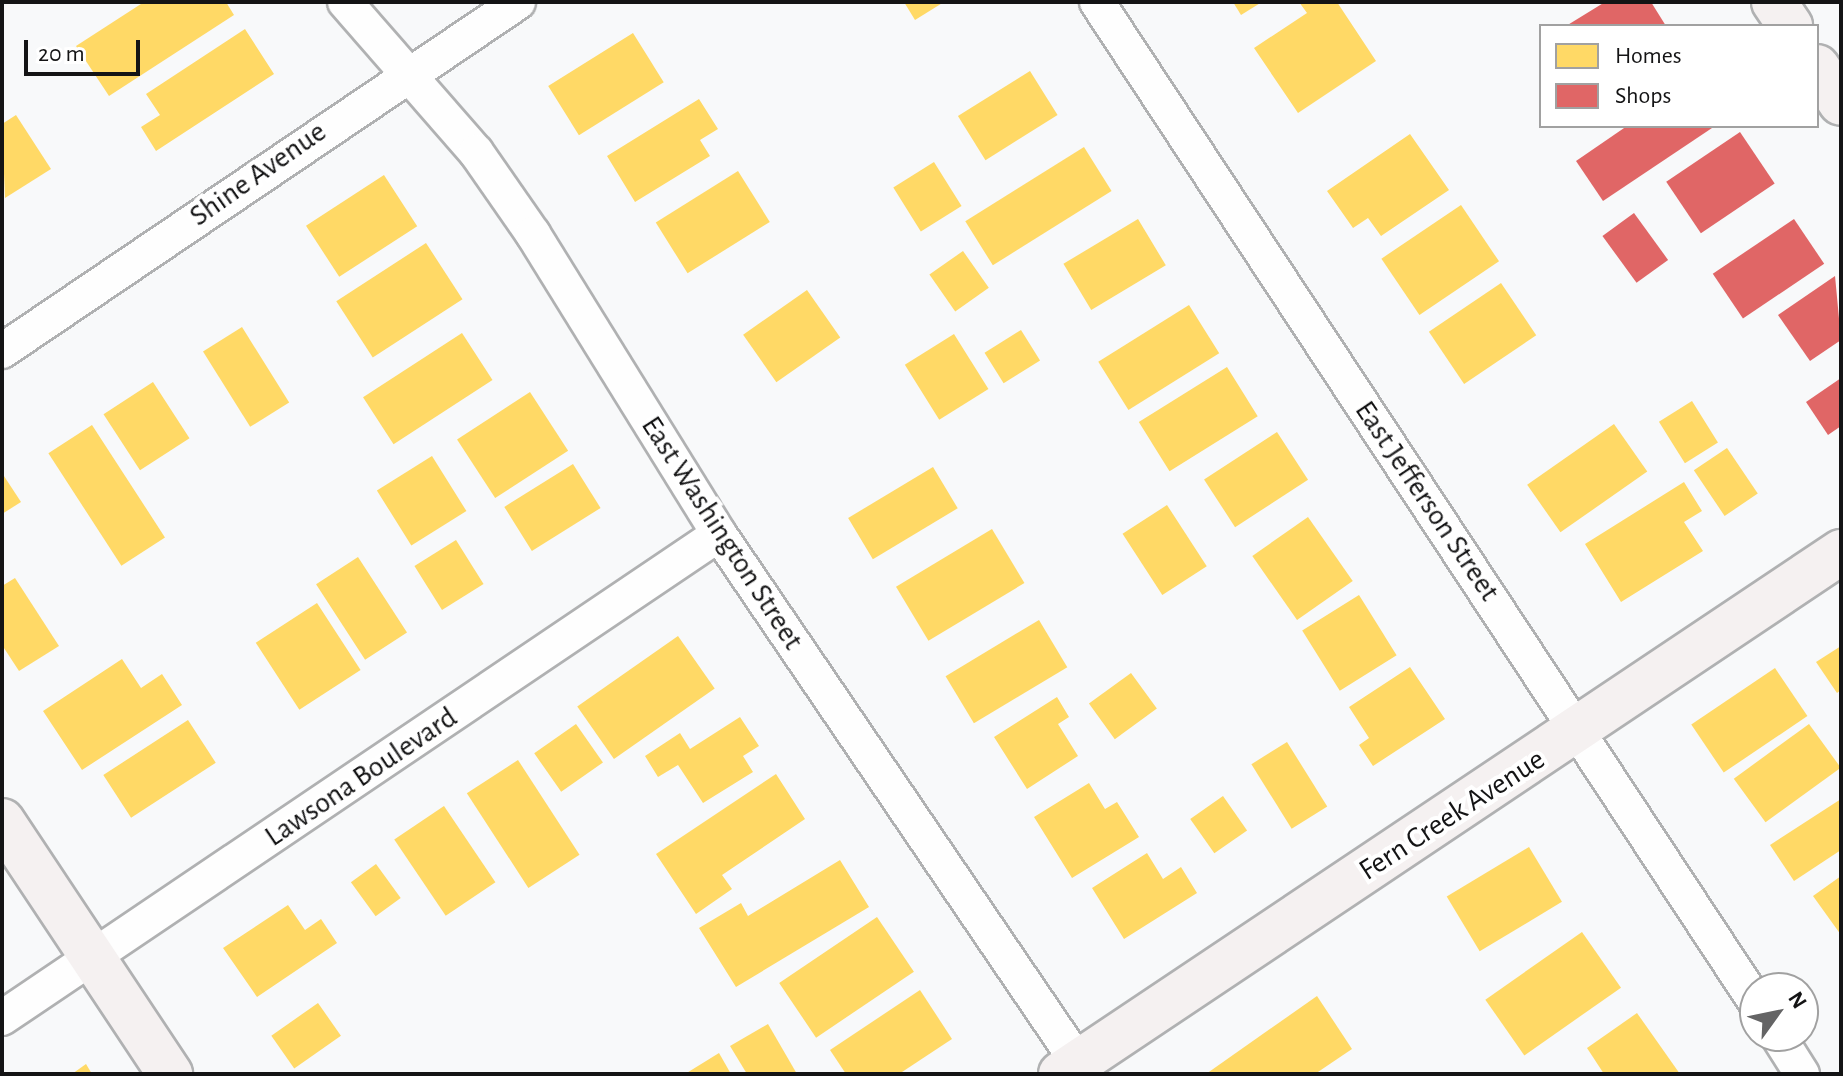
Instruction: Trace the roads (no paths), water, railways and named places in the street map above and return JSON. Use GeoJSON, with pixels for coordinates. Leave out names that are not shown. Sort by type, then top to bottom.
{"type":"FeatureCollection","features":[{"type":"Feature","properties":{"kind":"street","name":"East Washington Street"},"geometry":{"type":"LineString","coordinates":[[345,2],[476,152],[533,234],[719,534],[1075,1070]]}},
{"type":"Feature","properties":{"kind":"street","name":"Shine Avenue"},"geometry":{"type":"LineString","coordinates":[[2,351],[406,72],[518,2]]}},
{"type":"Feature","properties":{"kind":"street","name":"East Jefferson Street"},"geometry":{"type":"LineString","coordinates":[[1097,2],[1739,976]]}},
{"type":"Feature","properties":{"kind":"street"},"geometry":{"type":"LineString","coordinates":[[1774,2],[1789,24]]}},
{"type":"Feature","properties":{"kind":"street"},"geometry":{"type":"LineString","coordinates":[[1819,70],[1841,103]]}},
{"type":"Feature","properties":{"kind":"street","name":"Lawsona Boulevard"},"geometry":{"type":"LineString","coordinates":[[2,1018],[719,534]]}},
{"type":"Feature","properties":{"kind":"street","name":"Fern Creek Avenue"},"geometry":{"type":"LineString","coordinates":[[1075,1070],[1841,552]]}},
{"type":"Feature","properties":{"kind":"street"},"geometry":{"type":"LineString","coordinates":[[2,821],[170,1074]]}},
{"type":"Feature","properties":{"kind":"street"},"geometry":{"type":"LineString","coordinates":[[1788,1052],[1802,1074]]}}]}
